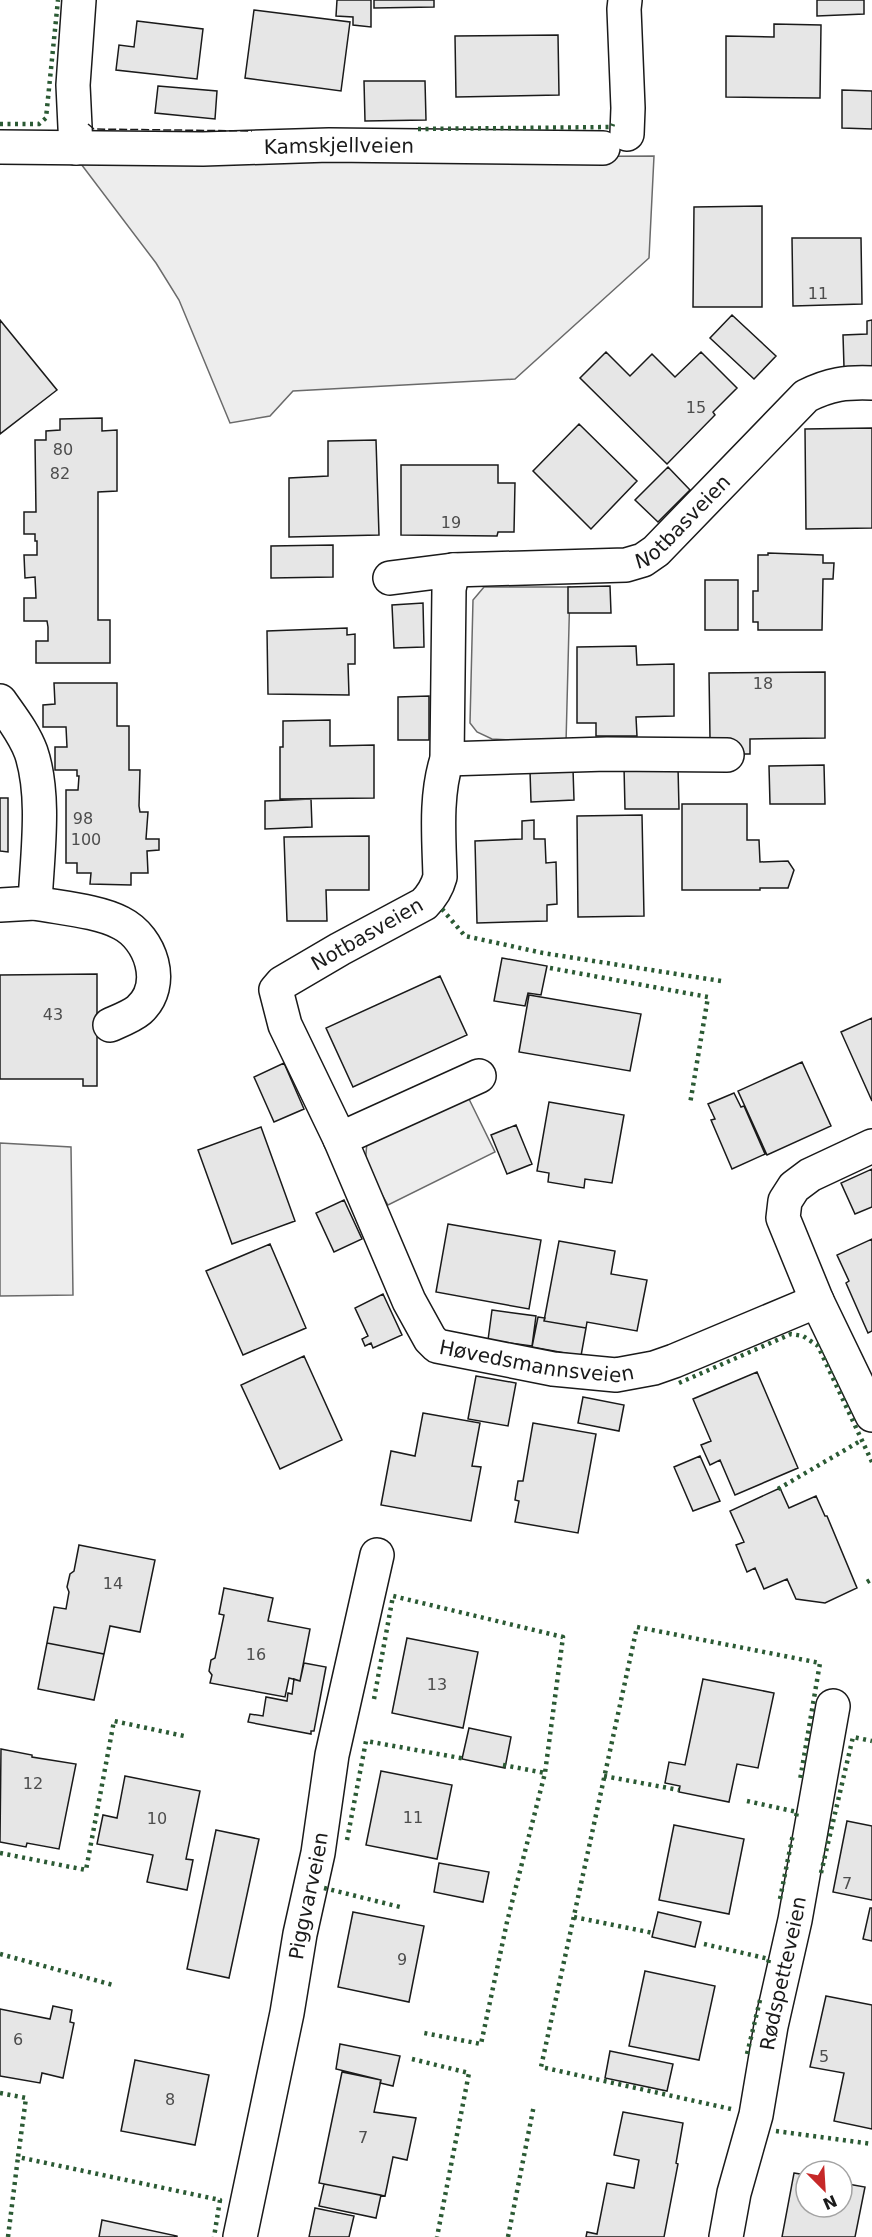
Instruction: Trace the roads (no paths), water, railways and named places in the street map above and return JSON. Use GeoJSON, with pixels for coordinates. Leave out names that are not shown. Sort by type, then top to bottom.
{"type":"FeatureCollection","features":[{"type":"Feature","properties":{"kind":"street"},"geometry":{"type":"LineString","coordinates":[[76,148],[73,85],[79,0]]}},
{"type":"Feature","properties":{"kind":"street","name":"Kamskjellveien"},"geometry":{"type":"LineString","coordinates":[[0,147],[203,149],[615,141],[628,108],[625,0]]}},
{"type":"Feature","properties":{"kind":"street","name":"Notbasveien"},"geometry":{"type":"LineString","coordinates":[[390,579],[453,570],[626,565],[643,560],[656,551],[806,396],[820,388],[843,382],[872,382]]}},
{"type":"Feature","properties":{"kind":"street","name":"Notbasveien"},"geometry":{"type":"LineString","coordinates":[[276,990],[282,983],[340,949],[424,904],[432,895],[440,877],[439,810],[442,774],[447,759],[449,589],[453,570]]}},
{"type":"Feature","properties":{"kind":"street"},"geometry":{"type":"LineString","coordinates":[[0,700],[30,751],[34,766],[38,796],[35,903]]}},
{"type":"Feature","properties":{"kind":"street"},"geometry":{"type":"LineString","coordinates":[[447,759],[607,754],[727,755]]}},
{"type":"Feature","properties":{"kind":"street"},"geometry":{"type":"LineString","coordinates":[[0,905],[35,903],[98,915],[121,922],[144,942],[150,954],[153,978],[149,995],[139,1010],[110,1025]]}},
{"type":"Feature","properties":{"kind":"street","name":"Høvedsmannsveien"},"geometry":{"type":"LineString","coordinates":[[276,990],[285,1025],[340,1139],[409,1301],[430,1339],[437,1346],[553,1370],[616,1375],[654,1368],[674,1361],[817,1301]]}},
{"type":"Feature","properties":{"kind":"street"},"geometry":{"type":"LineString","coordinates":[[340,1139],[479,1076]]}},
{"type":"Feature","properties":{"kind":"street"},"geometry":{"type":"LineString","coordinates":[[872,1146],[810,1175],[794,1187],[785,1201],[783,1218],[817,1301],[872,1415]]}},
{"type":"Feature","properties":{"kind":"street","name":"Piggvarveien"},"geometry":{"type":"LineString","coordinates":[[240,2237],[318,1853],[332,1755],[377,1555]]}},
{"type":"Feature","properties":{"kind":"street","name":"Rødspetteveien"},"geometry":{"type":"LineString","coordinates":[[726,2237],[734,2193],[756,2115],[771,2026],[795,1920],[833,1707]]}}]}
